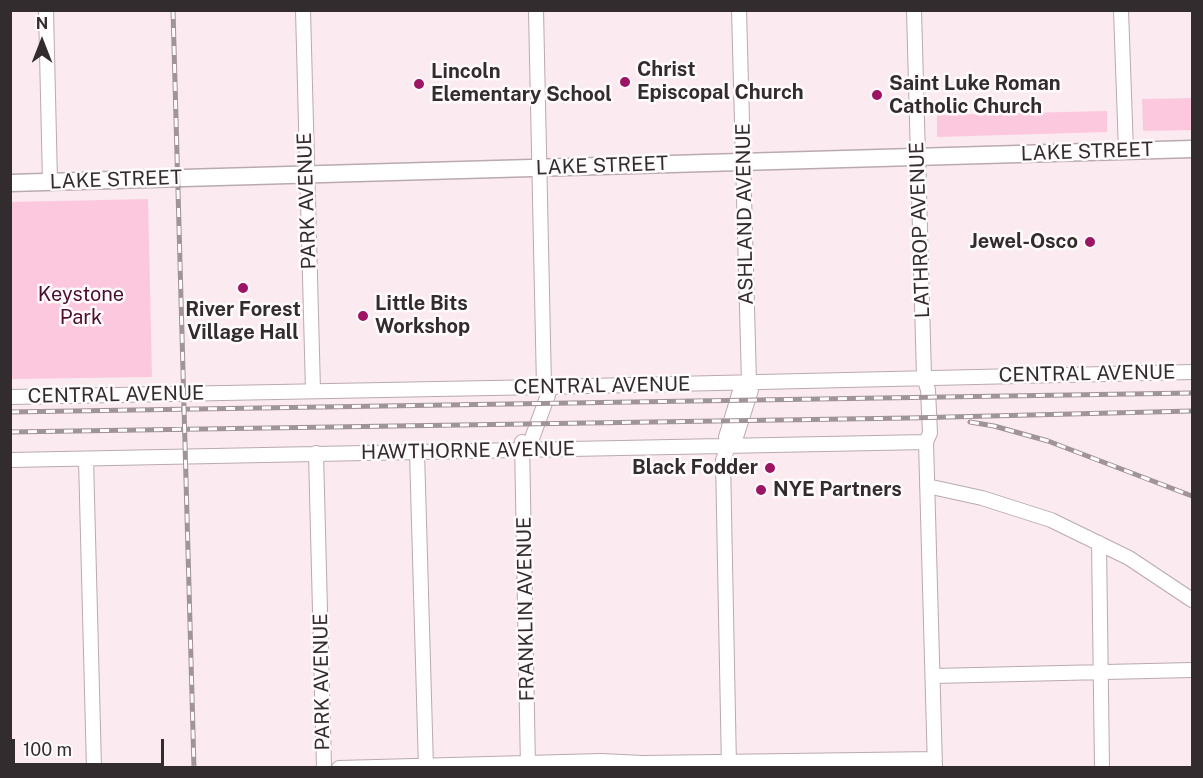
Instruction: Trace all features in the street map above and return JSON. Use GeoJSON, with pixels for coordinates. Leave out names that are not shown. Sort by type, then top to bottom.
{"type":"FeatureCollection","features":[{"type":"Feature","properties":{"kind":"main road","name":"LAKE STREET"},"geometry":{"type":"LineString","coordinates":[[10,183],[1192,149]]}},
{"type":"Feature","properties":{"kind":"street"},"geometry":{"type":"LineString","coordinates":[[46,10],[51,182]]}},
{"type":"Feature","properties":{"kind":"street","name":"PARK AVENUE"},"geometry":{"type":"LineString","coordinates":[[303,10],[313,391]]}},
{"type":"Feature","properties":{"kind":"street","name":"FRANKLIN AVENUE"},"geometry":{"type":"LineString","coordinates":[[528,765],[523,450],[531,441],[548,395],[544,387],[536,10]]}},
{"type":"Feature","properties":{"kind":"street","name":"ASHLAND AVENUE"},"geometry":{"type":"LineString","coordinates":[[729,765],[723,460],[728,447],[736,437],[751,390],[739,10]]}},
{"type":"Feature","properties":{"kind":"street","name":"LATHROP AVENUE"},"geometry":{"type":"LineString","coordinates":[[914,10],[924,377],[928,390],[930,433],[926,442],[935,763]]}},
{"type":"Feature","properties":{"kind":"street"},"geometry":{"type":"LineString","coordinates":[[1121,10],[1126,151]]}},
{"type":"Feature","properties":{"kind":"street","name":"CENTRAL AVENUE"},"geometry":{"type":"LineString","coordinates":[[10,397],[1192,372]]}},
{"type":"Feature","properties":{"kind":"street","name":"HAWTHORNE AVENUE"},"geometry":{"type":"LineString","coordinates":[[10,460],[926,442]]}},
{"type":"Feature","properties":{"kind":"street"},"geometry":{"type":"LineString","coordinates":[[417,452],[426,766]]}},
{"type":"Feature","properties":{"kind":"street","name":"PARK AVENUE"},"geometry":{"type":"LineString","coordinates":[[316,453],[324,768]]}},
{"type":"Feature","properties":{"kind":"street"},"geometry":{"type":"LineString","coordinates":[[86,459],[94,768]]}},
{"type":"Feature","properties":{"kind":"street"},"geometry":{"type":"LineString","coordinates":[[927,486],[982,498],[1051,520],[1129,558],[1192,600]]}},
{"type":"Feature","properties":{"kind":"street"},"geometry":{"type":"LineString","coordinates":[[1099,543],[1102,768]]}},
{"type":"Feature","properties":{"kind":"street"},"geometry":{"type":"LineString","coordinates":[[933,676],[1192,670]]}},
{"type":"Feature","properties":{"kind":"street"},"geometry":{"type":"LineString","coordinates":[[339,768],[528,765],[601,761],[729,765],[935,763]]}},
{"type":"Feature","properties":{"kind":"green space"},"geometry":{"type":"Polygon","coordinates":[[[1192,98],[1192,130],[1143,131],[1142,99],[1192,98]]]}},
{"type":"Feature","properties":{"kind":"green space"},"geometry":{"type":"Polygon","coordinates":[[[1107,111],[1107,132],[937,137],[937,115],[1107,111]]]}},
{"type":"Feature","properties":{"kind":"green space","name":"Keystone Park"},"geometry":{"type":"Polygon","coordinates":[[[148,199],[152,377],[11,379],[11,202],[148,199]]]}},
{"type":"Feature","properties":{"kind":"railway"},"geometry":{"type":"LineString","coordinates":[[173,10],[194,768]]}},
{"type":"Feature","properties":{"kind":"railway"},"geometry":{"type":"LineString","coordinates":[[10,412],[1192,393]]}},
{"type":"Feature","properties":{"kind":"railway"},"geometry":{"type":"LineString","coordinates":[[10,432],[909,418],[1192,411]]}},
{"type":"Feature","properties":{"kind":"railway"},"geometry":{"type":"LineString","coordinates":[[970,422],[1048,441],[1192,496]]}},
{"type":"Feature","properties":{"kind":"place","name":"Christ Episcopal Church"},"geometry":{"type":"Point","coordinates":[625,82]}},
{"type":"Feature","properties":{"kind":"place","name":"Lincoln Elementary School"},"geometry":{"type":"Point","coordinates":[419,84]}},
{"type":"Feature","properties":{"kind":"place","name":"Saint Luke Roman Catholic Church"},"geometry":{"type":"Point","coordinates":[877,95]}},
{"type":"Feature","properties":{"kind":"place","name":"Jewel-Osco"},"geometry":{"type":"Point","coordinates":[1090,242]}},
{"type":"Feature","properties":{"kind":"place","name":"River Forest Village Hall"},"geometry":{"type":"Point","coordinates":[243,288]}},
{"type":"Feature","properties":{"kind":"place","name":"Little Bits Workshop"},"geometry":{"type":"Point","coordinates":[363,316]}},
{"type":"Feature","properties":{"kind":"place","name":"Black Fodder"},"geometry":{"type":"Point","coordinates":[770,468]}},
{"type":"Feature","properties":{"kind":"place","name":"NYE Partners"},"geometry":{"type":"Point","coordinates":[761,490]}}]}
